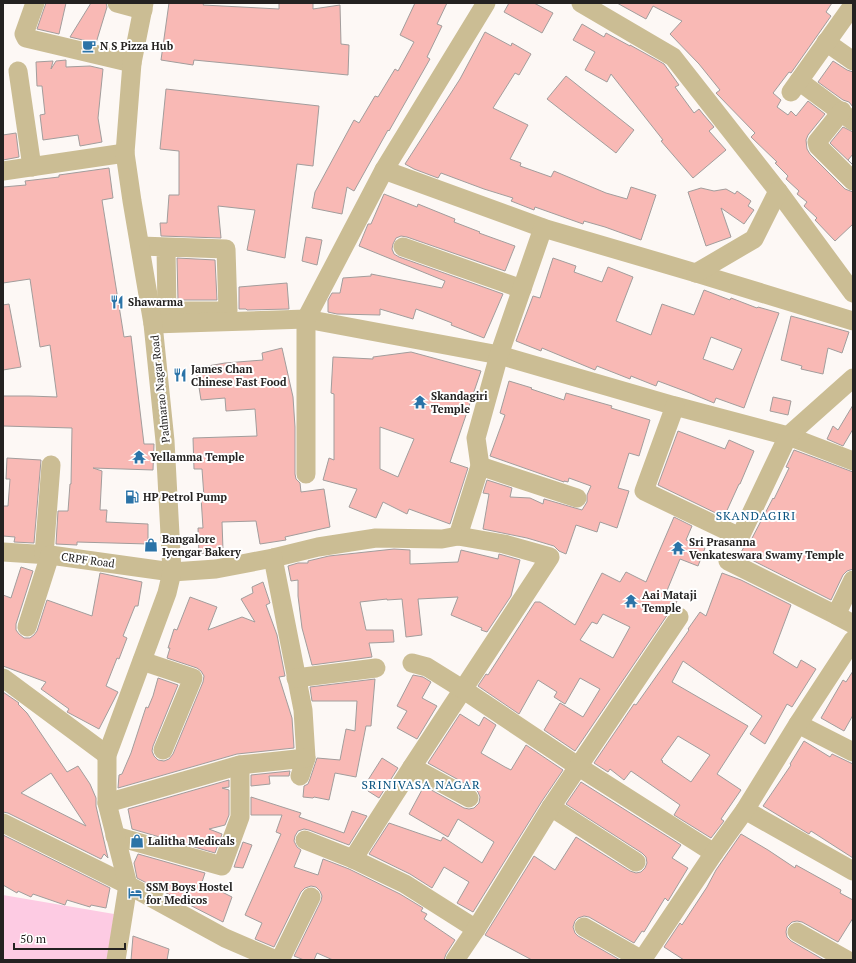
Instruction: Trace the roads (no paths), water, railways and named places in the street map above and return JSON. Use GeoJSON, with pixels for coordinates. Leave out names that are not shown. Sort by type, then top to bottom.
{"type":"FeatureCollection","features":[{"type":"Feature","properties":{"kind":"street"},"geometry":{"type":"LineString","coordinates":[[35,3],[24,34],[26,38],[132,63]]}},
{"type":"Feature","properties":{"kind":"street"},"geometry":{"type":"LineString","coordinates":[[117,3],[143,6]]}},
{"type":"Feature","properties":{"kind":"street"},"geometry":{"type":"LineString","coordinates":[[306,474],[306,319],[384,170],[486,3]]}},
{"type":"Feature","properties":{"kind":"street"},"geometry":{"type":"LineString","coordinates":[[581,3],[674,57],[778,191],[853,293]]}},
{"type":"Feature","properties":{"kind":"street"},"geometry":{"type":"LineString","coordinates":[[853,5],[795,87],[847,116],[817,142],[818,146],[853,181]]}},
{"type":"Feature","properties":{"kind":"street","name":"Padmarao Nagar Road"},"geometry":{"type":"LineString","coordinates":[[128,885],[107,803],[107,755],[167,593],[172,572],[165,441],[153,324],[126,153],[132,63],[143,6]]}},
{"type":"Feature","properties":{"kind":"street"},"geometry":{"type":"LineString","coordinates":[[826,42],[853,61]]}},
{"type":"Feature","properties":{"kind":"street"},"geometry":{"type":"LineString","coordinates":[[18,71],[32,167]]}},
{"type":"Feature","properties":{"kind":"street"},"geometry":{"type":"LineString","coordinates":[[3,172],[126,153]]}},
{"type":"Feature","properties":{"kind":"street"},"geometry":{"type":"LineString","coordinates":[[384,170],[543,228],[853,321]]}},
{"type":"Feature","properties":{"kind":"street"},"geometry":{"type":"LineString","coordinates":[[696,273],[754,239],[778,191]]}},
{"type":"Feature","properties":{"kind":"street"},"geometry":{"type":"LineString","coordinates":[[458,536],[480,466],[476,438],[499,355],[543,228]]}},
{"type":"Feature","properties":{"kind":"street"},"geometry":{"type":"LineString","coordinates":[[140,246],[226,249],[228,311],[166,311],[166,247]]}},
{"type":"Feature","properties":{"kind":"street"},"geometry":{"type":"LineString","coordinates":[[403,247],[522,290]]}},
{"type":"Feature","properties":{"kind":"street"},"geometry":{"type":"LineString","coordinates":[[153,324],[306,319],[499,355],[675,406],[788,436],[853,461]]}},
{"type":"Feature","properties":{"kind":"street"},"geometry":{"type":"LineString","coordinates":[[675,406],[644,491],[740,537],[788,436],[853,378]]}},
{"type":"Feature","properties":{"kind":"street"},"geometry":{"type":"LineString","coordinates":[[27,627],[47,555],[52,465]]}},
{"type":"Feature","properties":{"kind":"street"},"geometry":{"type":"LineString","coordinates":[[480,466],[577,498]]}},
{"type":"Feature","properties":{"kind":"street","name":"CRPF Road"},"geometry":{"type":"LineString","coordinates":[[3,552],[47,555],[172,572],[216,570],[318,547],[376,538],[442,539],[458,536],[504,544],[550,557],[464,690]]}},
{"type":"Feature","properties":{"kind":"street"},"geometry":{"type":"LineString","coordinates":[[273,558],[303,710],[306,758],[300,776]]}},
{"type":"Feature","properties":{"kind":"street"},"geometry":{"type":"LineString","coordinates":[[728,561],[853,624]]}},
{"type":"Feature","properties":{"kind":"street"},"geometry":{"type":"LineString","coordinates":[[836,615],[853,580]]}},
{"type":"Feature","properties":{"kind":"street"},"geometry":{"type":"LineString","coordinates":[[455,960],[476,929],[551,808],[679,617]]}},
{"type":"Feature","properties":{"kind":"street"},"geometry":{"type":"LineString","coordinates":[[584,927],[648,958],[714,853],[745,810],[798,724],[853,640]]}},
{"type":"Feature","properties":{"kind":"street"},"geometry":{"type":"LineString","coordinates":[[142,661],[193,678],[164,750]]}},
{"type":"Feature","properties":{"kind":"street"},"geometry":{"type":"LineString","coordinates":[[412,663],[427,667],[464,690],[579,767],[714,853]]}},
{"type":"Feature","properties":{"kind":"street"},"geometry":{"type":"LineString","coordinates":[[296,678],[376,668]]}},
{"type":"Feature","properties":{"kind":"street"},"geometry":{"type":"LineString","coordinates":[[3,678],[107,755]]}},
{"type":"Feature","properties":{"kind":"street"},"geometry":{"type":"LineString","coordinates":[[353,859],[464,690]]}},
{"type":"Feature","properties":{"kind":"street"},"geometry":{"type":"LineString","coordinates":[[798,724],[853,752]]}},
{"type":"Feature","properties":{"kind":"street"},"geometry":{"type":"LineString","coordinates":[[107,803],[240,765],[306,758]]}},
{"type":"Feature","properties":{"kind":"street"},"geometry":{"type":"LineString","coordinates":[[115,836],[222,866],[240,817],[240,765]]}},
{"type":"Feature","properties":{"kind":"street"},"geometry":{"type":"LineString","coordinates":[[412,767],[469,798]]}},
{"type":"Feature","properties":{"kind":"street"},"geometry":{"type":"LineString","coordinates":[[551,808],[636,862]]}},
{"type":"Feature","properties":{"kind":"street"},"geometry":{"type":"LineString","coordinates":[[745,810],[853,871]]}},
{"type":"Feature","properties":{"kind":"street"},"geometry":{"type":"LineString","coordinates":[[3,823],[128,885],[225,938],[276,960]]}},
{"type":"Feature","properties":{"kind":"street"},"geometry":{"type":"LineString","coordinates":[[305,840],[353,859],[405,884],[476,929]]}},
{"type":"Feature","properties":{"kind":"street"},"geometry":{"type":"LineString","coordinates":[[116,960],[128,885]]}},
{"type":"Feature","properties":{"kind":"street"},"geometry":{"type":"LineString","coordinates":[[280,960],[311,897]]}},
{"type":"Feature","properties":{"kind":"street"},"geometry":{"type":"LineString","coordinates":[[797,932],[847,960]]}},
{"type":"Feature","properties":{"kind":"place","name":"N S Pizza Hub"},"geometry":{"type":"Point","coordinates":[89,46]}},
{"type":"Feature","properties":{"kind":"place","name":"Shawarma"},"geometry":{"type":"Point","coordinates":[117,302]}},
{"type":"Feature","properties":{"kind":"place","name":"James Chan Chinese Fast Food"},"geometry":{"type":"Point","coordinates":[180,375]}},
{"type":"Feature","properties":{"kind":"place","name":"Skandagiri Temple"},"geometry":{"type":"Point","coordinates":[420,402]}},
{"type":"Feature","properties":{"kind":"place","name":"Yellamma Temple"},"geometry":{"type":"Point","coordinates":[139,457]}},
{"type":"Feature","properties":{"kind":"place","name":"HP Petrol Pump"},"geometry":{"type":"Point","coordinates":[132,497]}},
{"type":"Feature","properties":{"kind":"place","name":"Bangalore Iyengar Bakery"},"geometry":{"type":"Point","coordinates":[151,545]}},
{"type":"Feature","properties":{"kind":"place","name":"Sri Prasanna Venkateswara Swamy Temple"},"geometry":{"type":"Point","coordinates":[678,548]}},
{"type":"Feature","properties":{"kind":"place","name":"Aai Mataji Temple"},"geometry":{"type":"Point","coordinates":[631,601]}},
{"type":"Feature","properties":{"kind":"place","name":"Lalitha Medicals"},"geometry":{"type":"Point","coordinates":[137,841]}},
{"type":"Feature","properties":{"kind":"place","name":"SSM Boys Hostel for Medicos"},"geometry":{"type":"Point","coordinates":[135,893]}},
{"type":"Feature","properties":{"kind":"district","name":"SKANDAGIRI"},"geometry":{"type":"Point","coordinates":[756,516]}},
{"type":"Feature","properties":{"kind":"district","name":"SRINIVASA NAGAR"},"geometry":{"type":"Point","coordinates":[421,785]}}]}
